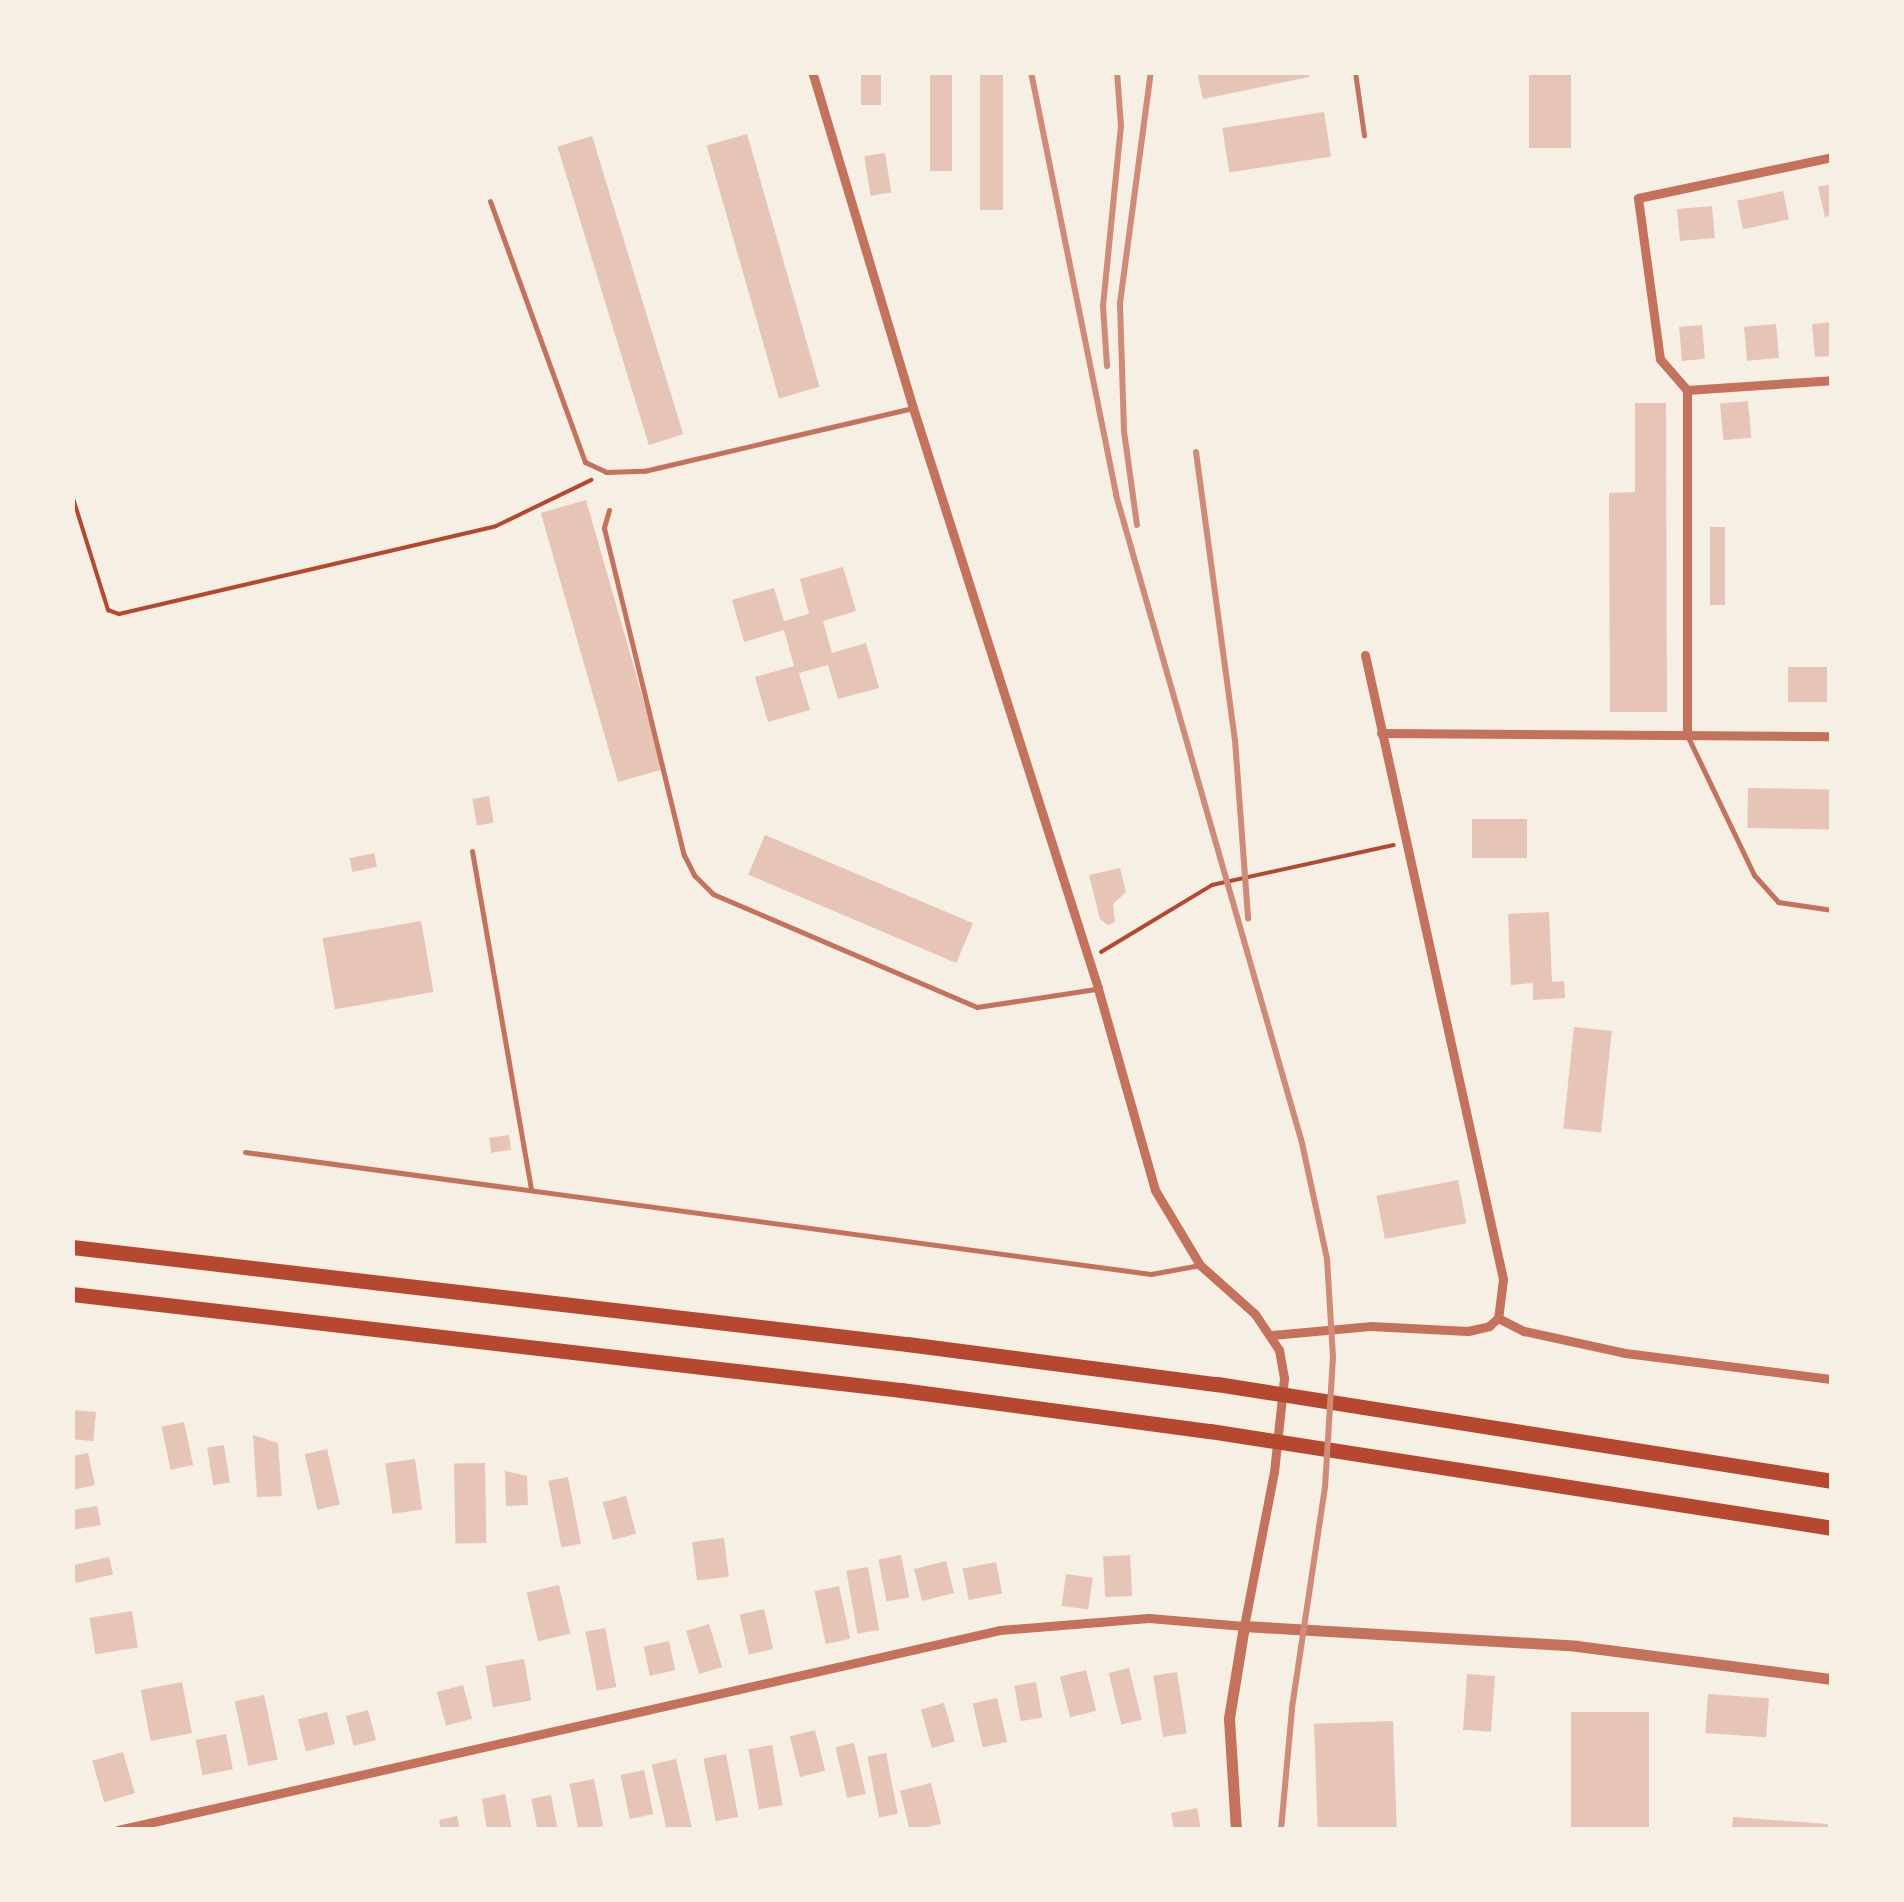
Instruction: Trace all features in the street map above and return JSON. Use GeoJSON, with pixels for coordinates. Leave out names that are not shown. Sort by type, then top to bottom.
{"type":"FeatureCollection","features":[{"type":"Feature","properties":{"kind":"highway"},"geometry":{"type":"LineString","coordinates":[[72,1247],[887,1341],[1216,1384],[1832,1481]]}},
{"type":"Feature","properties":{"kind":"highway"},"geometry":{"type":"LineString","coordinates":[[72,1294],[882,1388],[1210,1431],[1398,1457],[1832,1528]]}},
{"type":"Feature","properties":{"kind":"street"},"geometry":{"type":"LineString","coordinates":[[812,72],[913,408],[1098,988],[1155,1190],[1200,1264],[1272,1335],[1284,1378],[1274,1472],[1228,1718],[1236,1830]]}},
{"type":"Feature","properties":{"kind":"street"},"geometry":{"type":"LineString","coordinates":[[1688,735],[1687,390],[1660,359],[1638,198],[1832,158]]}},
{"type":"Feature","properties":{"kind":"street"},"geometry":{"type":"LineString","coordinates":[[1687,390],[1832,380]]}},
{"type":"Feature","properties":{"kind":"street"},"geometry":{"type":"LineString","coordinates":[[1272,1335],[1370,1326],[1468,1331],[1488,1326],[1498,1318],[1503,1280],[1403,842],[1366,655]]}},
{"type":"Feature","properties":{"kind":"street"},"geometry":{"type":"LineString","coordinates":[[1381,733],[1832,736]]}},
{"type":"Feature","properties":{"kind":"street"},"geometry":{"type":"LineString","coordinates":[[1498,1318],[1524,1331],[1625,1352],[1832,1380]]}},
{"type":"Feature","properties":{"kind":"street"},"geometry":{"type":"LineString","coordinates":[[118,1830],[1000,1630],[1149,1618],[1576,1646],[1832,1679]]}},
{"type":"Feature","properties":{"kind":"lane"},"geometry":{"type":"LineString","coordinates":[[1355,72],[1364,135]]}},
{"type":"Feature","properties":{"kind":"lane"},"geometry":{"type":"LineString","coordinates":[[490,201],[585,462],[606,472],[644,470],[913,408]]}},
{"type":"Feature","properties":{"kind":"lane"},"geometry":{"type":"LineString","coordinates":[[608,510],[604,528],[684,855],[694,875],[713,894],[977,1007],[1098,988]]}},
{"type":"Feature","properties":{"kind":"lane"},"geometry":{"type":"LineString","coordinates":[[1688,735],[1754,874],[1778,902],[1832,910]]}},
{"type":"Feature","properties":{"kind":"lane"},"geometry":{"type":"LineString","coordinates":[[472,852],[531,1190]]}},
{"type":"Feature","properties":{"kind":"lane"},"geometry":{"type":"LineString","coordinates":[[245,1152],[1151,1274],[1200,1264]]}},
{"type":"Feature","properties":{"kind":"path"},"geometry":{"type":"LineString","coordinates":[[72,494],[108,610],[119,614],[496,526],[606,472]]}},
{"type":"Feature","properties":{"kind":"path"},"geometry":{"type":"LineString","coordinates":[[1088,960],[1212,884],[1403,842]]}},
{"type":"Feature","properties":{"kind":"building"},"geometry":{"type":"Polygon","coordinates":[[[861,72],[881,72],[881,105],[861,105],[861,72]]]}},
{"type":"Feature","properties":{"kind":"building"},"geometry":{"type":"Polygon","coordinates":[[[930,72],[952,72],[952,171],[930,171],[930,72]]]}},
{"type":"Feature","properties":{"kind":"building"},"geometry":{"type":"Polygon","coordinates":[[[980,72],[1003,72],[1003,210],[980,210],[980,72]]]}},
{"type":"Feature","properties":{"kind":"building"},"geometry":{"type":"Polygon","coordinates":[[[1197,72],[1308,72],[1309,77],[1203,99],[1197,72]]]}},
{"type":"Feature","properties":{"kind":"building"},"geometry":{"type":"Polygon","coordinates":[[[1529,72],[1571,72],[1571,148],[1529,148],[1529,72]]]}},
{"type":"Feature","properties":{"kind":"building"},"geometry":{"type":"Polygon","coordinates":[[[1324,112],[1331,156],[1229,173],[1222,128],[1324,112]]]}},
{"type":"Feature","properties":{"kind":"building"},"geometry":{"type":"Polygon","coordinates":[[[747,134],[819,387],[779,398],[707,146],[747,134]]]}},
{"type":"Feature","properties":{"kind":"building"},"geometry":{"type":"Polygon","coordinates":[[[592,136],[683,434],[649,445],[558,147],[592,136]]]}},
{"type":"Feature","properties":{"kind":"building"},"geometry":{"type":"Polygon","coordinates":[[[885,153],[891,193],[871,196],[864,156],[885,153]]]}},
{"type":"Feature","properties":{"kind":"building"},"geometry":{"type":"Polygon","coordinates":[[[1832,184],[1832,215],[1825,217],[1818,187],[1832,184]]]}},
{"type":"Feature","properties":{"kind":"building"},"geometry":{"type":"Polygon","coordinates":[[[1783,191],[1789,219],[1743,229],[1737,201],[1783,191]]]}},
{"type":"Feature","properties":{"kind":"building"},"geometry":{"type":"Polygon","coordinates":[[[1712,206],[1715,238],[1680,241],[1677,209],[1712,206]]]}},
{"type":"Feature","properties":{"kind":"building"},"geometry":{"type":"Polygon","coordinates":[[[1832,322],[1832,356],[1815,357],[1812,324],[1832,322]]]}},
{"type":"Feature","properties":{"kind":"building"},"geometry":{"type":"Polygon","coordinates":[[[1776,324],[1779,358],[1747,361],[1744,327],[1776,324]]]}},
{"type":"Feature","properties":{"kind":"building"},"geometry":{"type":"Polygon","coordinates":[[[1702,325],[1705,359],[1682,361],[1679,327],[1702,325]]]}},
{"type":"Feature","properties":{"kind":"building"},"geometry":{"type":"Polygon","coordinates":[[[1748,401],[1751,438],[1723,440],[1720,403],[1748,401]]]}},
{"type":"Feature","properties":{"kind":"building"},"geometry":{"type":"Polygon","coordinates":[[[1635,403],[1666,403],[1667,712],[1610,712],[1609,493],[1635,492],[1635,403]]]}},
{"type":"Feature","properties":{"kind":"building"},"geometry":{"type":"Polygon","coordinates":[[[586,500],[663,769],[618,782],[541,513],[586,500]]]}},
{"type":"Feature","properties":{"kind":"building"},"geometry":{"type":"Polygon","coordinates":[[[1710,527],[1725,527],[1725,605],[1710,605],[1710,527]]]}},
{"type":"Feature","properties":{"kind":"building"},"geometry":{"type":"Polygon","coordinates":[[[843,567],[856,611],[823,621],[832,653],[866,643],[879,688],[838,699],[828,665],[799,673],[810,710],[768,722],[755,677],[794,666],[784,630],[744,642],[732,600],[774,588],[784,621],[809,614],[800,579],[843,567]]]}},
{"type":"Feature","properties":{"kind":"building"},"geometry":{"type":"Polygon","coordinates":[[[1788,667],[1827,667],[1827,702],[1788,702],[1788,667]]]}},
{"type":"Feature","properties":{"kind":"building"},"geometry":{"type":"Polygon","coordinates":[[[1748,788],[1832,789],[1831,829],[1747,828],[1748,788]]]}},
{"type":"Feature","properties":{"kind":"building"},"geometry":{"type":"Polygon","coordinates":[[[489,796],[494,823],[477,826],[472,799],[489,796]]]}},
{"type":"Feature","properties":{"kind":"building"},"geometry":{"type":"Polygon","coordinates":[[[1472,819],[1527,819],[1527,858],[1472,858],[1472,819]]]}},
{"type":"Feature","properties":{"kind":"building"},"geometry":{"type":"Polygon","coordinates":[[[765,835],[973,923],[956,963],[748,875],[765,835]]]}},
{"type":"Feature","properties":{"kind":"building"},"geometry":{"type":"Polygon","coordinates":[[[374,853],[377,867],[352,872],[350,858],[374,853]]]}},
{"type":"Feature","properties":{"kind":"building"},"geometry":{"type":"Polygon","coordinates":[[[1120,868],[1126,892],[1113,904],[1115,922],[1108,925],[1100,919],[1089,875],[1120,868]]]}},
{"type":"Feature","properties":{"kind":"building"},"geometry":{"type":"Polygon","coordinates":[[[1549,912],[1552,982],[1564,981],[1565,998],[1533,1000],[1533,983],[1511,985],[1508,914],[1549,912]]]}},
{"type":"Feature","properties":{"kind":"building"},"geometry":{"type":"Polygon","coordinates":[[[421,921],[434,992],[335,1009],[323,938],[421,921]]]}},
{"type":"Feature","properties":{"kind":"building"},"geometry":{"type":"Polygon","coordinates":[[[1574,1027],[1612,1031],[1601,1132],[1563,1128],[1574,1027]]]}},
{"type":"Feature","properties":{"kind":"building"},"geometry":{"type":"Polygon","coordinates":[[[509,1135],[511,1150],[491,1153],[489,1138],[509,1135]]]}},
{"type":"Feature","properties":{"kind":"building"},"geometry":{"type":"Polygon","coordinates":[[[1458,1180],[1466,1223],[1385,1239],[1377,1196],[1458,1180]]]}},
{"type":"Feature","properties":{"kind":"building"},"geometry":{"type":"Polygon","coordinates":[[[72,1410],[96,1412],[93,1441],[72,1439],[72,1410]]]}},
{"type":"Feature","properties":{"kind":"building"},"geometry":{"type":"Polygon","coordinates":[[[184,1422],[193,1465],[171,1470],[162,1427],[184,1422]]]}},
{"type":"Feature","properties":{"kind":"building"},"geometry":{"type":"Polygon","coordinates":[[[253,1435],[278,1443],[282,1496],[257,1497],[253,1435]]]}},
{"type":"Feature","properties":{"kind":"building"},"geometry":{"type":"Polygon","coordinates":[[[224,1445],[230,1483],[213,1485],[207,1448],[224,1445]]]}},
{"type":"Feature","properties":{"kind":"building"},"geometry":{"type":"Polygon","coordinates":[[[327,1449],[340,1505],[317,1510],[305,1454],[327,1449]]]}},
{"type":"Feature","properties":{"kind":"building"},"geometry":{"type":"Polygon","coordinates":[[[88,1453],[95,1485],[72,1490],[72,1456],[88,1453]]]}},
{"type":"Feature","properties":{"kind":"building"},"geometry":{"type":"Polygon","coordinates":[[[415,1459],[422,1510],[392,1514],[385,1463],[415,1459]]]}},
{"type":"Feature","properties":{"kind":"building"},"geometry":{"type":"Polygon","coordinates":[[[485,1463],[486,1543],[455,1544],[454,1464],[485,1463]]]}},
{"type":"Feature","properties":{"kind":"building"},"geometry":{"type":"Polygon","coordinates":[[[505,1471],[527,1476],[528,1505],[506,1506],[505,1471]]]}},
{"type":"Feature","properties":{"kind":"building"},"geometry":{"type":"Polygon","coordinates":[[[568,1477],[581,1544],[561,1548],[548,1481],[568,1477]]]}},
{"type":"Feature","properties":{"kind":"building"},"geometry":{"type":"Polygon","coordinates":[[[626,1496],[636,1534],[613,1540],[603,1502],[626,1496]]]}},
{"type":"Feature","properties":{"kind":"building"},"geometry":{"type":"Polygon","coordinates":[[[97,1506],[101,1525],[72,1530],[72,1510],[97,1506]]]}},
{"type":"Feature","properties":{"kind":"building"},"geometry":{"type":"Polygon","coordinates":[[[724,1538],[729,1577],[697,1581],[692,1542],[724,1538]]]}},
{"type":"Feature","properties":{"kind":"building"},"geometry":{"type":"Polygon","coordinates":[[[901,1555],[909,1597],[887,1602],[878,1559],[901,1555]]]}},
{"type":"Feature","properties":{"kind":"building"},"geometry":{"type":"Polygon","coordinates":[[[1130,1555],[1132,1596],[1105,1597],[1103,1556],[1130,1555]]]}},
{"type":"Feature","properties":{"kind":"building"},"geometry":{"type":"Polygon","coordinates":[[[109,1557],[113,1575],[76,1583],[72,1566],[109,1557]]]}},
{"type":"Feature","properties":{"kind":"building"},"geometry":{"type":"Polygon","coordinates":[[[946,1561],[954,1593],[922,1601],[914,1569],[946,1561]]]}},
{"type":"Feature","properties":{"kind":"building"},"geometry":{"type":"Polygon","coordinates":[[[996,1562],[1002,1593],[969,1600],[963,1568],[996,1562]]]}},
{"type":"Feature","properties":{"kind":"building"},"geometry":{"type":"Polygon","coordinates":[[[868,1567],[879,1630],[857,1634],[846,1571],[868,1567]]]}},
{"type":"Feature","properties":{"kind":"building"},"geometry":{"type":"Polygon","coordinates":[[[1066,1574],[1093,1578],[1088,1609],[1062,1606],[1066,1574]]]}},
{"type":"Feature","properties":{"kind":"building"},"geometry":{"type":"Polygon","coordinates":[[[559,1585],[570,1634],[538,1641],[527,1592],[559,1585]]]}},
{"type":"Feature","properties":{"kind":"building"},"geometry":{"type":"Polygon","coordinates":[[[839,1586],[850,1639],[826,1644],[815,1591],[839,1586]]]}},
{"type":"Feature","properties":{"kind":"building"},"geometry":{"type":"Polygon","coordinates":[[[764,1609],[773,1649],[749,1655],[740,1615],[764,1609]]]}},
{"type":"Feature","properties":{"kind":"building"},"geometry":{"type":"Polygon","coordinates":[[[132,1611],[138,1648],[95,1654],[90,1618],[132,1611]]]}},
{"type":"Feature","properties":{"kind":"building"},"geometry":{"type":"Polygon","coordinates":[[[709,1624],[722,1667],[699,1674],[686,1631],[709,1624]]]}},
{"type":"Feature","properties":{"kind":"building"},"geometry":{"type":"Polygon","coordinates":[[[605,1628],[616,1687],[597,1691],[585,1632],[605,1628]]]}},
{"type":"Feature","properties":{"kind":"building"},"geometry":{"type":"Polygon","coordinates":[[[669,1641],[675,1670],[650,1676],[644,1646],[669,1641]]]}},
{"type":"Feature","properties":{"kind":"building"},"geometry":{"type":"Polygon","coordinates":[[[524,1659],[531,1700],[493,1707],[486,1666],[524,1659]]]}},
{"type":"Feature","properties":{"kind":"building"},"geometry":{"type":"Polygon","coordinates":[[[1129,1668],[1142,1719],[1121,1725],[1109,1673],[1129,1668]]]}},
{"type":"Feature","properties":{"kind":"building"},"geometry":{"type":"Polygon","coordinates":[[[1086,1670],[1096,1711],[1070,1717],[1060,1677],[1086,1670]]]}},
{"type":"Feature","properties":{"kind":"building"},"geometry":{"type":"Polygon","coordinates":[[[1177,1672],[1187,1733],[1163,1737],[1153,1676],[1177,1672]]]}},
{"type":"Feature","properties":{"kind":"building"},"geometry":{"type":"Polygon","coordinates":[[[1467,1674],[1495,1676],[1491,1732],[1463,1730],[1467,1674]]]}},
{"type":"Feature","properties":{"kind":"building"},"geometry":{"type":"Polygon","coordinates":[[[182,1682],[192,1733],[151,1741],[141,1690],[182,1682]]]}},
{"type":"Feature","properties":{"kind":"building"},"geometry":{"type":"Polygon","coordinates":[[[1036,1682],[1042,1717],[1021,1721],[1014,1686],[1036,1682]]]}},
{"type":"Feature","properties":{"kind":"building"},"geometry":{"type":"Polygon","coordinates":[[[463,1685],[472,1719],[446,1726],[437,1692],[463,1685]]]}},
{"type":"Feature","properties":{"kind":"building"},"geometry":{"type":"Polygon","coordinates":[[[1708,1694],[1769,1698],[1766,1737],[1705,1733],[1708,1694]]]}},
{"type":"Feature","properties":{"kind":"building"},"geometry":{"type":"Polygon","coordinates":[[[264,1695],[278,1760],[248,1766],[235,1701],[264,1695]]]}},
{"type":"Feature","properties":{"kind":"building"},"geometry":{"type":"Polygon","coordinates":[[[997,1698],[1007,1742],[983,1747],[973,1704],[997,1698]]]}},
{"type":"Feature","properties":{"kind":"building"},"geometry":{"type":"Polygon","coordinates":[[[944,1703],[955,1741],[932,1748],[921,1710],[944,1703]]]}},
{"type":"Feature","properties":{"kind":"building"},"geometry":{"type":"Polygon","coordinates":[[[368,1710],[376,1740],[354,1746],[346,1716],[368,1710]]]}},
{"type":"Feature","properties":{"kind":"building"},"geometry":{"type":"Polygon","coordinates":[[[327,1712],[335,1744],[306,1751],[298,1719],[327,1712]]]}},
{"type":"Feature","properties":{"kind":"building"},"geometry":{"type":"Polygon","coordinates":[[[1571,1712],[1649,1712],[1649,1830],[1571,1830],[1571,1712]]]}},
{"type":"Feature","properties":{"kind":"building"},"geometry":{"type":"Polygon","coordinates":[[[1393,1721],[1397,1830],[1318,1830],[1314,1724],[1393,1721]]]}},
{"type":"Feature","properties":{"kind":"building"},"geometry":{"type":"Polygon","coordinates":[[[815,1730],[825,1771],[800,1777],[790,1736],[815,1730]]]}},
{"type":"Feature","properties":{"kind":"building"},"geometry":{"type":"Polygon","coordinates":[[[226,1734],[233,1769],[202,1775],[196,1740],[226,1734]]]}},
{"type":"Feature","properties":{"kind":"building"},"geometry":{"type":"Polygon","coordinates":[[[854,1743],[866,1794],[847,1798],[835,1747],[854,1743]]]}},
{"type":"Feature","properties":{"kind":"building"},"geometry":{"type":"Polygon","coordinates":[[[772,1745],[783,1805],[759,1809],[748,1749],[772,1745]]]}},
{"type":"Feature","properties":{"kind":"building"},"geometry":{"type":"Polygon","coordinates":[[[123,1752],[135,1793],[104,1802],[92,1761],[123,1752]]]}},
{"type":"Feature","properties":{"kind":"building"},"geometry":{"type":"Polygon","coordinates":[[[886,1753],[898,1814],[879,1817],[867,1757],[886,1753]]]}},
{"type":"Feature","properties":{"kind":"building"},"geometry":{"type":"Polygon","coordinates":[[[726,1754],[738,1817],[716,1821],[703,1758],[726,1754]]]}},
{"type":"Feature","properties":{"kind":"building"},"geometry":{"type":"Polygon","coordinates":[[[676,1759],[692,1830],[667,1830],[652,1765],[676,1759]]]}},
{"type":"Feature","properties":{"kind":"building"},"geometry":{"type":"Polygon","coordinates":[[[644,1770],[653,1814],[630,1819],[621,1775],[644,1770]]]}},
{"type":"Feature","properties":{"kind":"building"},"geometry":{"type":"Polygon","coordinates":[[[594,1779],[603,1826],[578,1830],[569,1784],[594,1779]]]}},
{"type":"Feature","properties":{"kind":"building"},"geometry":{"type":"Polygon","coordinates":[[[931,1783],[941,1824],[910,1830],[900,1791],[931,1783]]]}},
{"type":"Feature","properties":{"kind":"building"},"geometry":{"type":"Polygon","coordinates":[[[505,1794],[512,1830],[487,1830],[482,1799],[505,1794]]]}},
{"type":"Feature","properties":{"kind":"building"},"geometry":{"type":"Polygon","coordinates":[[[551,1795],[557,1827],[537,1830],[531,1799],[551,1795]]]}},
{"type":"Feature","properties":{"kind":"building"},"geometry":{"type":"Polygon","coordinates":[[[1197,1808],[1201,1830],[1174,1830],[1171,1813],[1197,1808]]]}},
{"type":"Feature","properties":{"kind":"building"},"geometry":{"type":"Polygon","coordinates":[[[457,1816],[460,1830],[441,1830],[439,1820],[457,1816]]]}},
{"type":"Feature","properties":{"kind":"building"},"geometry":{"type":"Polygon","coordinates":[[[1733,1817],[1828,1824],[1828,1830],[1732,1830],[1733,1817]]]}},
{"type":"Feature","properties":{"kind":"railway"},"geometry":{"type":"LineString","coordinates":[[1031,72],[1116,495],[1302,1143],[1327,1259],[1333,1357],[1325,1487],[1292,1709],[1281,1830]]}},
{"type":"Feature","properties":{"kind":"railway"},"geometry":{"type":"LineString","coordinates":[[1107,366],[1103,306],[1121,126],[1117,72]]}},
{"type":"Feature","properties":{"kind":"railway"},"geometry":{"type":"LineString","coordinates":[[1137,525],[1124,431],[1120,303],[1151,72]]}},
{"type":"Feature","properties":{"kind":"railway"},"geometry":{"type":"LineString","coordinates":[[1196,452],[1235,740],[1248,919]]}}]}
